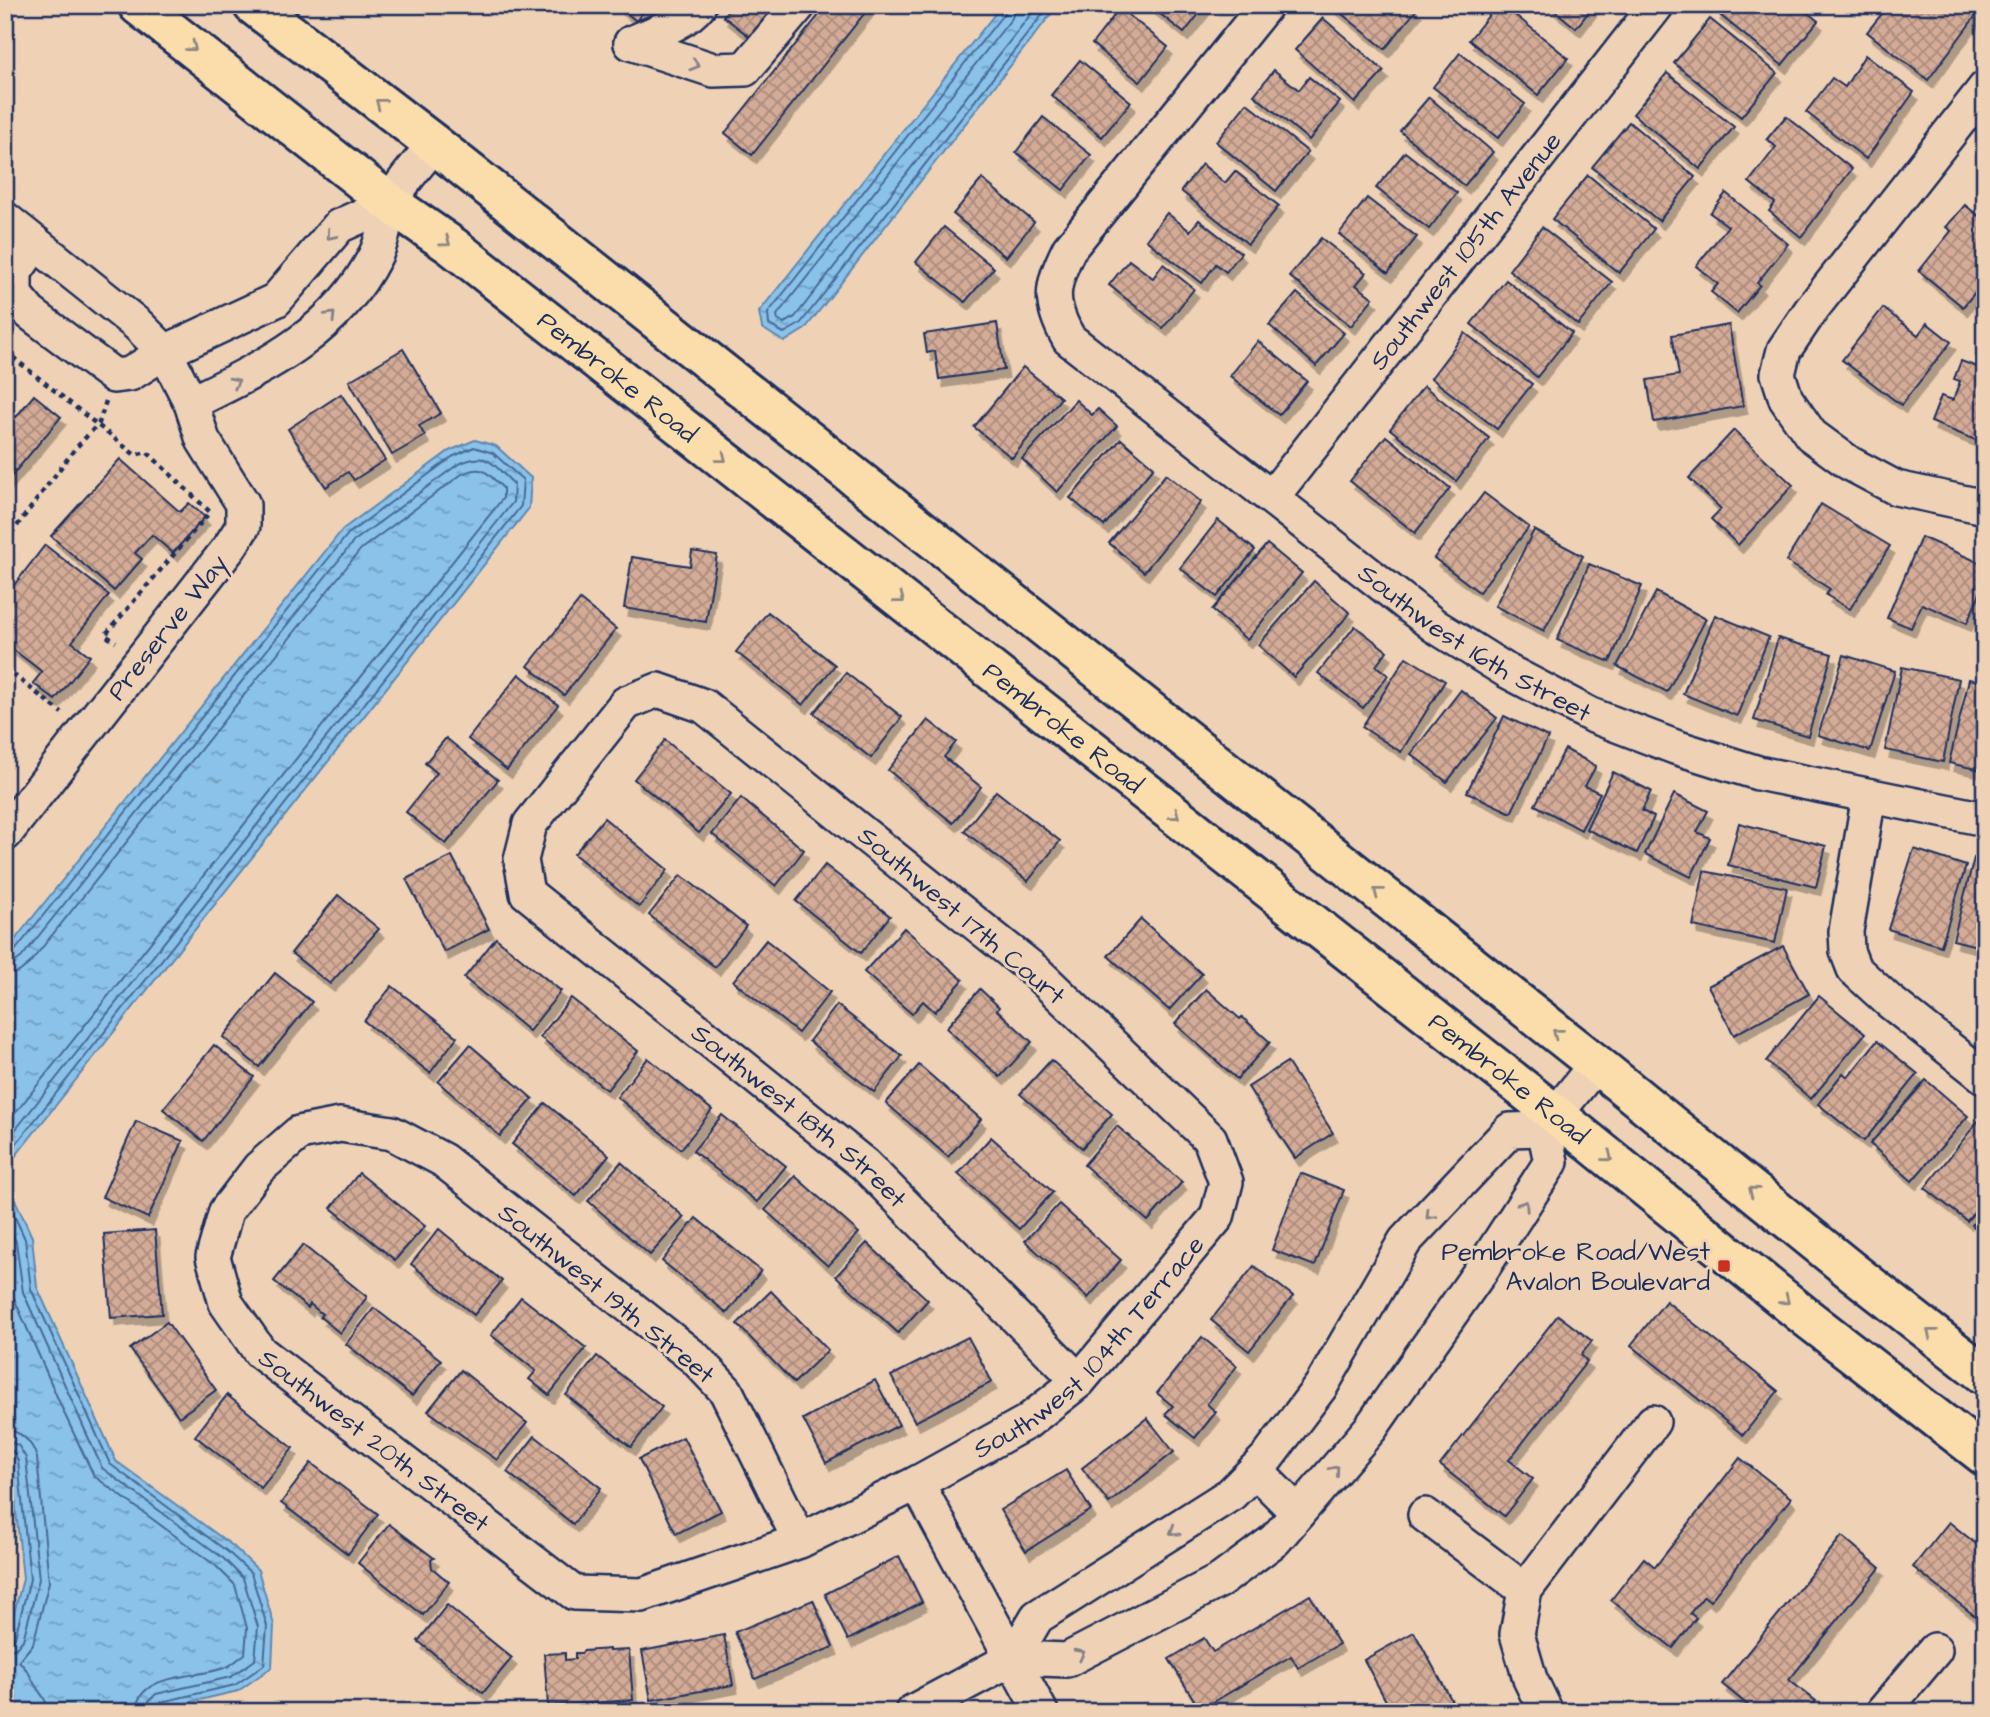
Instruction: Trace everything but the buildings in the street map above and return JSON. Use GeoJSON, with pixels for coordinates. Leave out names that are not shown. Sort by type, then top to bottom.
{"type":"FeatureCollection","features":[{"type":"Feature","properties":{"kind":"main road","name":"Pembroke Road"},"geometry":{"type":"LineString","coordinates":[[138,5],[390,203],[463,254],[1550,1121],[1985,1456]]}},
{"type":"Feature","properties":{"kind":"main road"},"geometry":{"type":"LineString","coordinates":[[253,5],[434,144],[1985,1375]]}},
{"type":"Feature","properties":{"kind":"street"},"geometry":{"type":"LineString","coordinates":[[699,5],[695,11],[677,22],[631,43],[713,70],[745,69],[799,5]]}},
{"type":"Feature","properties":{"kind":"street","name":"Southwest 16th Street"},"geometry":{"type":"LineString","coordinates":[[1266,5],[1069,249],[1055,278],[1055,305],[1060,325],[1069,339],[1435,626],[1507,671],[1591,715],[1675,747],[1758,773],[1985,819]]}},
{"type":"Feature","properties":{"kind":"street","name":"Southwest 105th Avenue"},"geometry":{"type":"LineString","coordinates":[[1272,497],[1657,5]]}},
{"type":"Feature","properties":{"kind":"street"},"geometry":{"type":"LineString","coordinates":[[1985,88],[1811,310],[1784,350],[1778,374],[1786,399],[1811,435],[1849,463],[1896,488],[1985,507]]}},
{"type":"Feature","properties":{"kind":"street"},"geometry":{"type":"LineString","coordinates":[[191,403],[301,344],[331,317],[357,287],[376,255],[384,235],[390,203],[434,144]]}},
{"type":"Feature","properties":{"kind":"street"},"geometry":{"type":"LineString","coordinates":[[35,243],[15,272],[15,295],[30,313],[114,376],[130,374],[165,352],[276,300],[339,226],[390,203]]}},
{"type":"Feature","properties":{"kind":"street","name":"Preserve Way"},"geometry":{"type":"LineString","coordinates":[[5,219],[138,326],[165,352],[191,403],[203,440],[243,504],[243,526],[229,548],[5,834]]}},
{"type":"Feature","properties":{"kind":"street"},"geometry":{"type":"LineString","coordinates":[[251,312],[278,358]]}},
{"type":"Feature","properties":{"kind":"street","name":"Southwest 18th Street"},"geometry":{"type":"LineString","coordinates":[[659,690],[626,703],[530,824],[521,860],[527,893],[865,1165],[1079,1381]]}},
{"type":"Feature","properties":{"kind":"street","name":"Southwest 17th Court"},"geometry":{"type":"LineString","coordinates":[[659,690],[704,706],[1035,971],[1210,1139],[1226,1182]]}},
{"type":"Feature","properties":{"kind":"street"},"geometry":{"type":"LineString","coordinates":[[1869,796],[1846,931],[1847,951],[1854,969],[1889,1001],[1985,1077]]}},
{"type":"Feature","properties":{"kind":"street"},"geometry":{"type":"LineString","coordinates":[[1013,1658],[1037,1617],[1231,1494],[1255,1470],[1321,1386],[1405,1241],[1510,1130],[1550,1121],[1596,1064]]}},
{"type":"Feature","properties":{"kind":"street"},"geometry":{"type":"LineString","coordinates":[[912,1712],[1013,1658],[1067,1660],[1220,1580],[1275,1540],[1370,1429],[1480,1272],[1551,1162],[1550,1121]]}},
{"type":"Feature","properties":{"kind":"street","name":"Southwest 19th Street"},"geometry":{"type":"LineString","coordinates":[[213,1257],[226,1211],[259,1168],[299,1133],[340,1125],[392,1133],[443,1160],[695,1358],[726,1391],[800,1541]]}},
{"type":"Feature","properties":{"kind":"street","name":"Southwest 104th Terrace"},"geometry":{"type":"LineString","coordinates":[[574,1593],[642,1595],[800,1541],[917,1483],[1027,1422],[1079,1381],[1217,1217],[1226,1182]]}},
{"type":"Feature","properties":{"kind":"street","name":"Southwest 20th Street"},"geometry":{"type":"LineString","coordinates":[[213,1257],[226,1303],[260,1352],[574,1593]]}},
{"type":"Feature","properties":{"kind":"street"},"geometry":{"type":"LineString","coordinates":[[1546,1712],[1530,1679],[1517,1634],[1525,1590],[1653,1422]]}},
{"type":"Feature","properties":{"kind":"street"},"geometry":{"type":"LineString","coordinates":[[1255,1470],[1298,1513]]}},
{"type":"Feature","properties":{"kind":"street"},"geometry":{"type":"LineString","coordinates":[[917,1483],[1041,1712]]}},
{"type":"Feature","properties":{"kind":"street"},"geometry":{"type":"LineString","coordinates":[[1426,1515],[1525,1590]]}},
{"type":"Feature","properties":{"kind":"street"},"geometry":{"type":"LineString","coordinates":[[1883,1712],[1935,1650]]}},
{"type":"Feature","properties":{"kind":"path"},"geometry":{"type":"LineString","coordinates":[[5,351],[99,423],[135,455],[147,452],[210,512],[105,635],[142,659]]}},
{"type":"Feature","properties":{"kind":"path"},"geometry":{"type":"LineString","coordinates":[[5,542],[74,450],[99,423],[114,376]]}},
{"type":"Feature","properties":{"kind":"path"},"geometry":{"type":"LineString","coordinates":[[5,668],[85,732]]}},
{"type":"Feature","properties":{"kind":"water"},"geometry":{"type":"Polygon","coordinates":[[[1002,5],[1058,5],[805,329],[784,342],[762,328],[759,312],[1002,5]]]}},
{"type":"Feature","properties":{"kind":"water"},"geometry":{"type":"Polygon","coordinates":[[[475,440],[496,446],[531,478],[529,508],[14,1158],[12,1193],[32,1237],[37,1287],[116,1461],[233,1546],[258,1570],[274,1625],[272,1667],[238,1691],[148,1712],[24,1712],[12,1699],[5,1676],[5,1647],[23,1579],[11,1462],[5,1450],[5,952],[343,529],[449,451],[475,440]]]}},
{"type":"Feature","properties":{"kind":"place","name":"Pembroke Road/West Avalon Boulevard"},"geometry":{"type":"Point","coordinates":[1724,1266]}}]}
